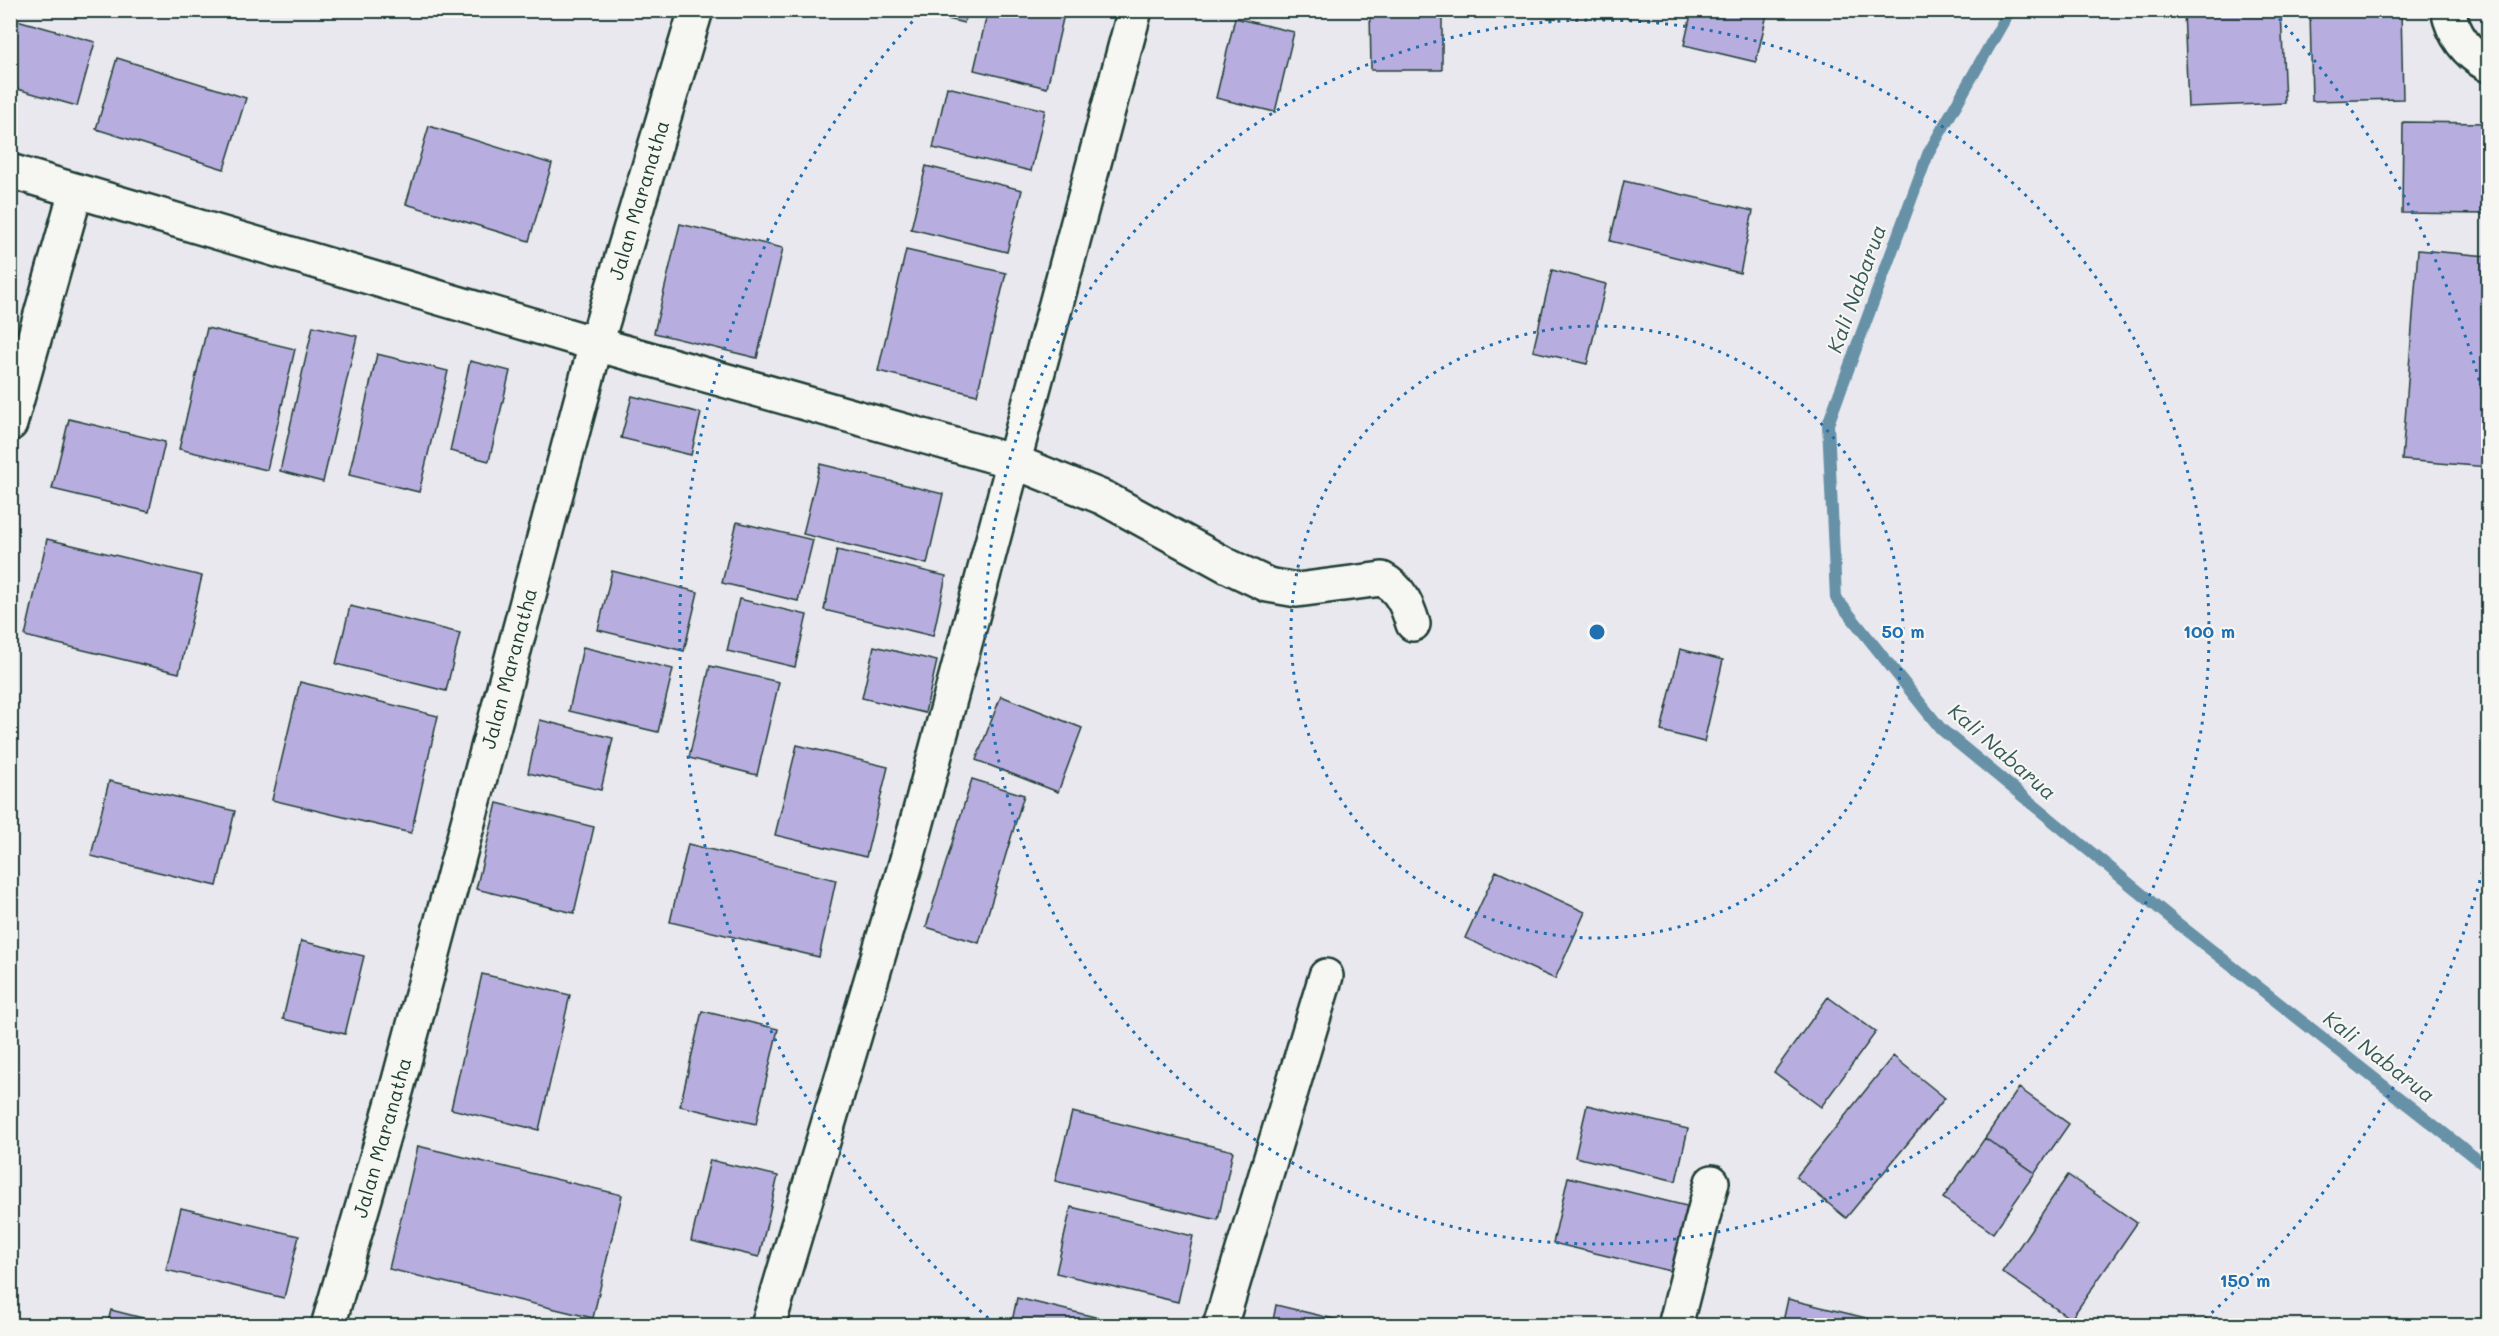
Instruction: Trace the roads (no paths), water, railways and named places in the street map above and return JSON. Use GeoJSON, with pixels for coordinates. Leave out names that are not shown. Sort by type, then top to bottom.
{"type":"FeatureCollection","features":[{"type":"Feature","properties":{"kind":"street","name":"Jalan Maranatha"},"geometry":{"type":"LineString","coordinates":[[328,1326],[397,1088],[596,344],[696,10]]}},
{"type":"Feature","properties":{"kind":"street"},"geometry":{"type":"LineString","coordinates":[[768,1326],[906,863],[1135,10]]}},
{"type":"Feature","properties":{"kind":"street"},"geometry":{"type":"LineString","coordinates":[[2448,10],[2457,38],[2480,61],[2488,65]]}},
{"type":"Feature","properties":{"kind":"street"},"geometry":{"type":"LineString","coordinates":[[10,171],[596,344],[1015,462],[1104,498],[1228,566],[1269,585],[1297,590],[1382,579],[1394,585],[1407,604],[1413,624]]}},
{"type":"Feature","properties":{"kind":"street"},"geometry":{"type":"LineString","coordinates":[[10,424],[76,191]]}},
{"type":"Feature","properties":{"kind":"street"},"geometry":{"type":"LineString","coordinates":[[1220,1326],[1326,976]]}},
{"type":"Feature","properties":{"kind":"street"},"geometry":{"type":"LineString","coordinates":[[1675,1326],[1712,1182]]}},
{"type":"Feature","properties":{"kind":"waterway","name":"Kali Nabarua"},"geometry":{"type":"LineString","coordinates":[[2010,10],[1928,154],[1828,424],[1836,598],[1941,729],[2177,923],[2488,1168]]}}]}
